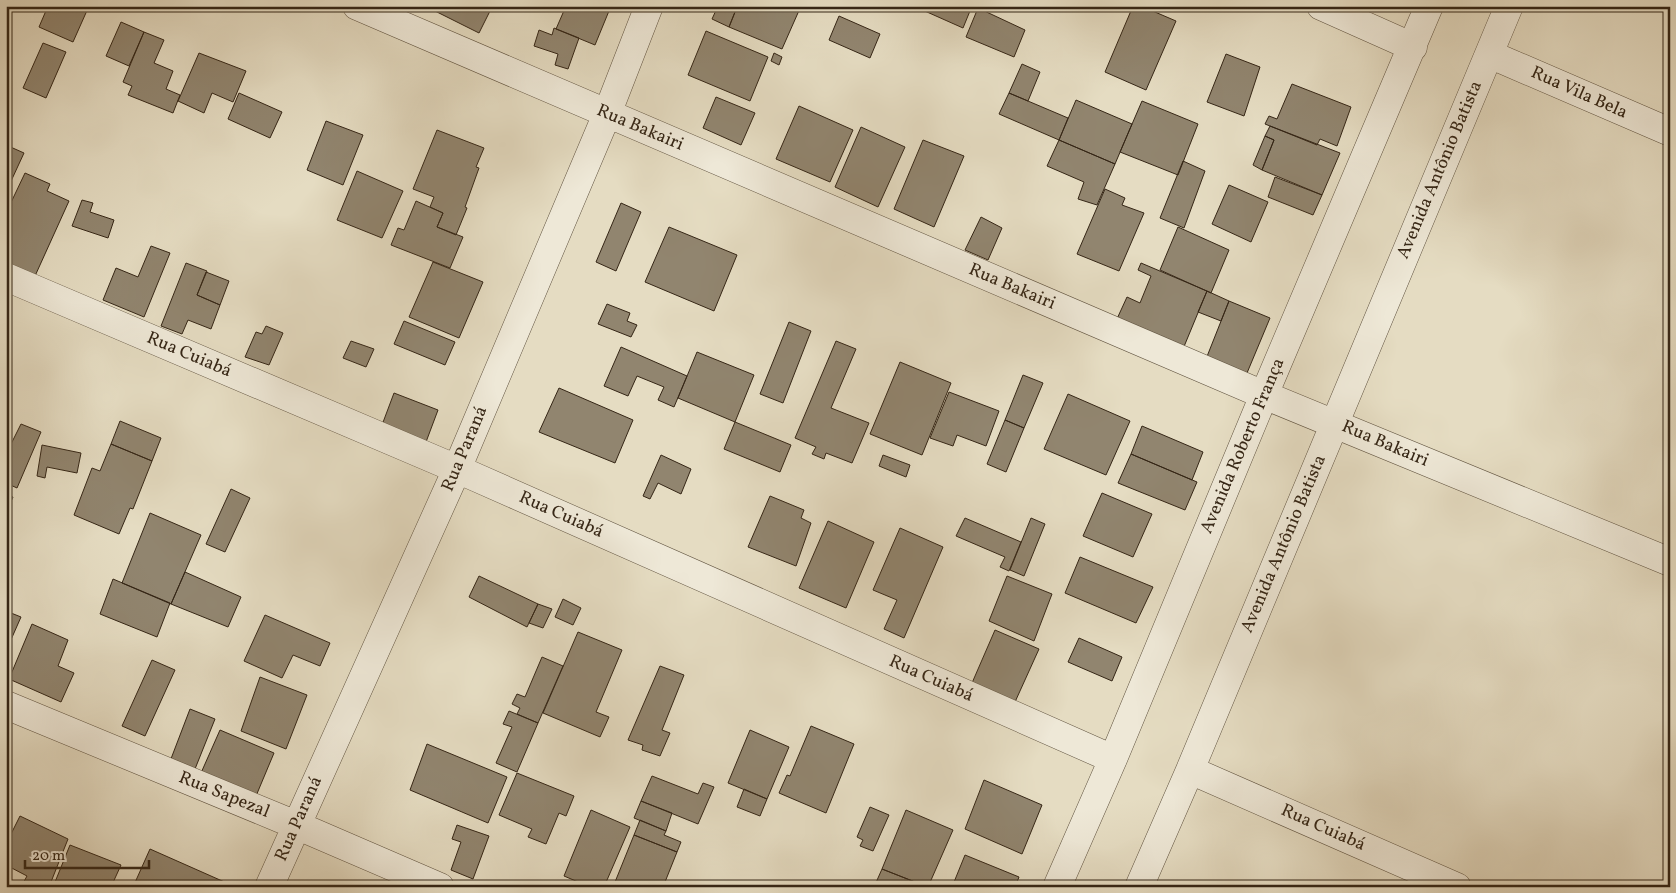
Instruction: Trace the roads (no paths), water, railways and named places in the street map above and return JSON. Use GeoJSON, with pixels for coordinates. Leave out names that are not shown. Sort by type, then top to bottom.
{"type":"FeatureCollection","features":[{"type":"Feature","properties":{"kind":"street","name":"Rua Bakairi"},"geometry":{"type":"LineString","coordinates":[[357,6],[1264,395],[1670,562]]}},
{"type":"Feature","properties":{"kind":"street","name":"Rua Paraná"},"geometry":{"type":"LineString","coordinates":[[269,887],[458,469],[607,114],[649,6]]}},
{"type":"Feature","properties":{"kind":"street"},"geometry":{"type":"LineString","coordinates":[[1321,6],[1412,47]]}},
{"type":"Feature","properties":{"kind":"street","name":"Avenida Roberto França"},"geometry":{"type":"LineString","coordinates":[[1057,887],[1429,6]]}},
{"type":"Feature","properties":{"kind":"street","name":"Avenida Antônio Batista"},"geometry":{"type":"LineString","coordinates":[[1139,887],[1190,770],[1509,6]]}},
{"type":"Feature","properties":{"kind":"street","name":"Rua Vila Bela"},"geometry":{"type":"LineString","coordinates":[[1489,54],[1670,132]]}},
{"type":"Feature","properties":{"kind":"street","name":"Rua Cuiabá"},"geometry":{"type":"LineString","coordinates":[[6,277],[458,469],[1112,759]]}},
{"type":"Feature","properties":{"kind":"street","name":"Rua Sapezal"},"geometry":{"type":"LineString","coordinates":[[6,705],[440,887]]}},
{"type":"Feature","properties":{"kind":"street","name":"Rua Cuiabá"},"geometry":{"type":"LineString","coordinates":[[1190,770],[1457,887]]}}]}
